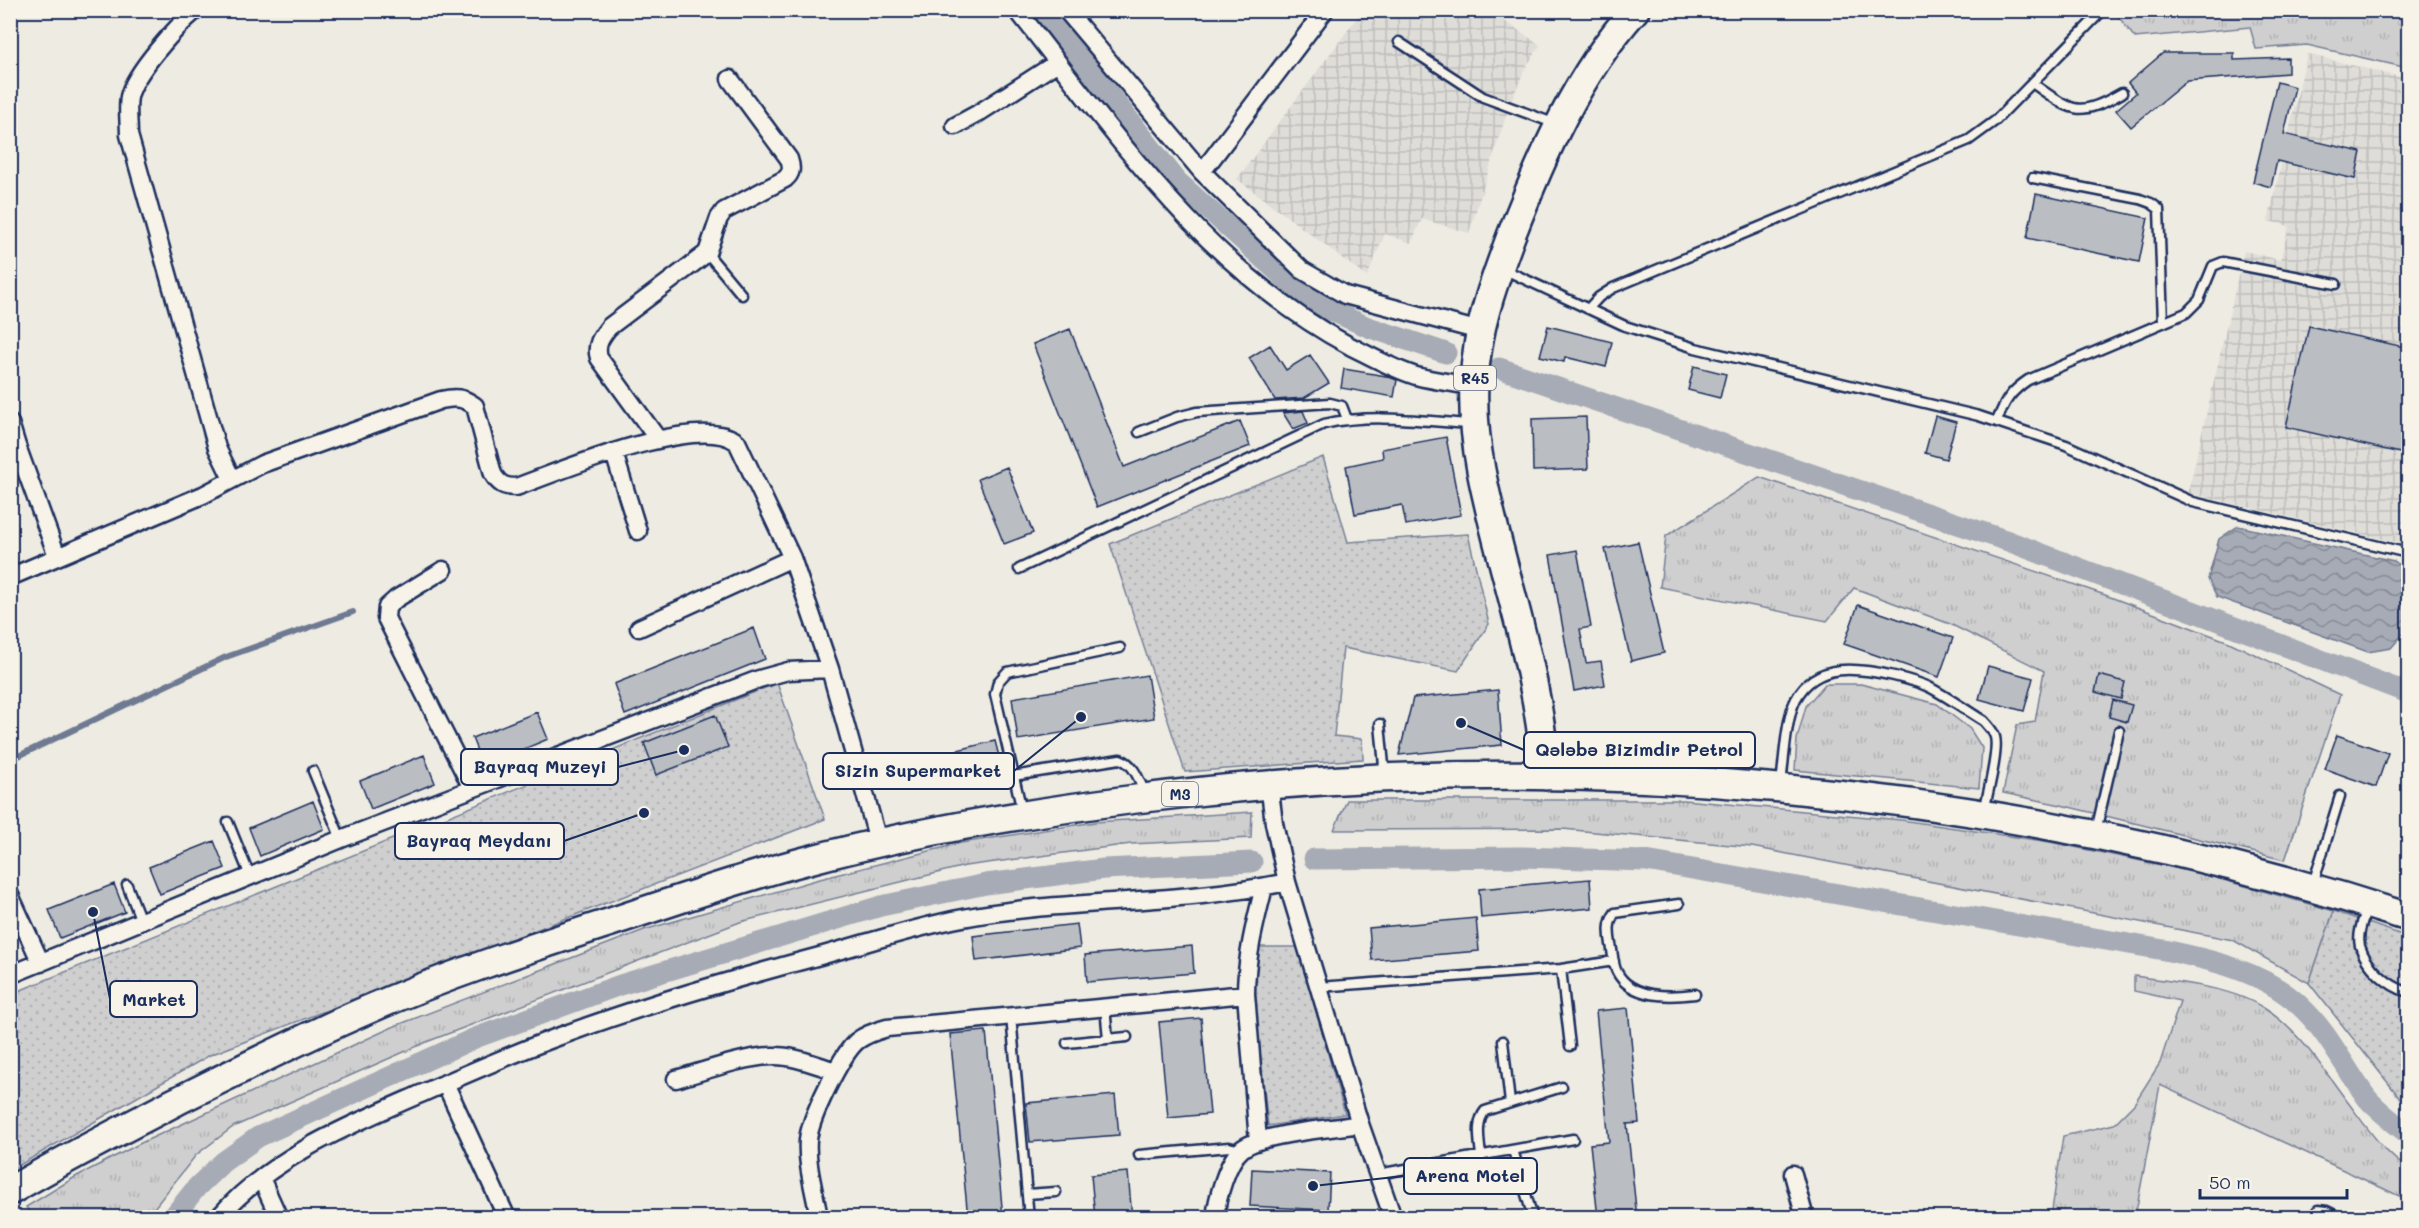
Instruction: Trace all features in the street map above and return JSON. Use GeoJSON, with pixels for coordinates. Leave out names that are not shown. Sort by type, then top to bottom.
{"type":"FeatureCollection","features":[{"type":"Feature","properties":{"kind":"main road","name":"R45"},"geometry":{"type":"LineString","coordinates":[[1545,776],[1541,717],[1481,468],[1475,425],[1474,387],[1480,331],[1500,268],[1526,199],[1559,125],[1576,92],[1603,50],[1635,10]]}},
{"type":"Feature","properties":{"kind":"main road","name":"M3"},"geometry":{"type":"LineString","coordinates":[[10,1191],[91,1146],[285,1047],[399,997],[535,946],[712,888],[806,861],[1023,815],[1269,784],[1385,777],[1545,776],[1677,780],[1780,788],[1984,814],[2096,835],[2221,863],[2312,887],[2409,917]]}},
{"type":"Feature","properties":{"kind":"street"},"geometry":{"type":"LineString","coordinates":[[196,10],[137,76],[129,97],[129,135],[217,448],[232,479]]}},
{"type":"Feature","properties":{"kind":"street"},"geometry":{"type":"LineString","coordinates":[[1017,10],[1169,201],[1223,256],[1267,292],[1323,331],[1384,363],[1417,376],[1474,387]]}},
{"type":"Feature","properties":{"kind":"street"},"geometry":{"type":"LineString","coordinates":[[1066,10],[1202,172],[1302,270],[1345,295],[1480,331]]}},
{"type":"Feature","properties":{"kind":"street"},"geometry":{"type":"LineString","coordinates":[[1202,172],[1325,10]]}},
{"type":"Feature","properties":{"kind":"street"},"geometry":{"type":"LineString","coordinates":[[955,126],[1058,62]]}},
{"type":"Feature","properties":{"kind":"street"},"geometry":{"type":"LineString","coordinates":[[657,438],[598,358],[596,350],[601,337],[609,327],[707,253],[719,218],[724,211],[785,179],[790,175],[792,167],[789,159],[730,79]]}},
{"type":"Feature","properties":{"kind":"street"},"geometry":{"type":"LineString","coordinates":[[10,577],[57,555],[175,507],[262,464],[441,400],[457,397],[467,400],[474,406],[493,474],[498,482],[506,487],[516,487],[657,438],[716,433],[729,435],[738,442],[792,558],[830,669],[879,844]]}},
{"type":"Feature","properties":{"kind":"street"},"geometry":{"type":"LineString","coordinates":[[10,423],[57,555]]}},
{"type":"Feature","properties":{"kind":"street"},"geometry":{"type":"LineString","coordinates":[[614,453],[638,531]]}},
{"type":"Feature","properties":{"kind":"street"},"geometry":{"type":"LineString","coordinates":[[639,628],[792,558]]}},
{"type":"Feature","properties":{"kind":"street"},"geometry":{"type":"LineString","coordinates":[[443,570],[396,599],[387,607],[386,618],[472,788]]}},
{"type":"Feature","properties":{"kind":"street"},"geometry":{"type":"LineString","coordinates":[[10,975],[341,839],[759,679],[788,671],[830,669]]}},
{"type":"Feature","properties":{"kind":"street"},"geometry":{"type":"LineString","coordinates":[[1269,784],[1274,823],[1287,882],[1360,1124],[1393,1218]]}},
{"type":"Feature","properties":{"kind":"street"},"geometry":{"type":"LineString","coordinates":[[218,1218],[239,1194],[291,1156],[362,1120],[565,1034],[714,984],[961,918],[1002,912],[1194,896],[1287,882]]}},
{"type":"Feature","properties":{"kind":"street"},"geometry":{"type":"LineString","coordinates":[[1258,1141],[1246,994],[1249,946],[1264,887]]}},
{"type":"Feature","properties":{"kind":"street"},"geometry":{"type":"LineString","coordinates":[[10,896],[41,963]]}},
{"type":"Feature","properties":{"kind":"street"},"geometry":{"type":"LineString","coordinates":[[819,1218],[808,1141],[810,1126],[841,1061],[856,1042],[872,1032],[886,1028],[1246,994]]}},
{"type":"Feature","properties":{"kind":"street"},"geometry":{"type":"LineString","coordinates":[[676,1079],[758,1057],[773,1056],[786,1057],[836,1071]]}},
{"type":"Feature","properties":{"kind":"street"},"geometry":{"type":"LineString","coordinates":[[445,1083],[507,1218]]}},
{"type":"Feature","properties":{"kind":"street"},"geometry":{"type":"LineString","coordinates":[[1215,1218],[1217,1200],[1228,1172],[1241,1150],[1258,1141],[1360,1124]]}},
{"type":"Feature","properties":{"kind":"street"},"geometry":{"type":"LineString","coordinates":[[1793,1174],[1805,1218]]}},
{"type":"Feature","properties":{"kind":"street"},"geometry":{"type":"LineString","coordinates":[[261,1178],[279,1218]]}},
{"type":"Feature","properties":{"kind":"lane"},"geometry":{"type":"LineString","coordinates":[[1588,309],[1599,297],[1613,288],[1969,140],[1995,120],[2103,10]]}},
{"type":"Feature","properties":{"kind":"lane"},"geometry":{"type":"LineString","coordinates":[[1399,42],[1483,97],[1559,125]]}},
{"type":"Feature","properties":{"kind":"lane"},"geometry":{"type":"LineString","coordinates":[[2032,83],[2064,105],[2078,110],[2097,107],[2122,93]]}},
{"type":"Feature","properties":{"kind":"lane"},"geometry":{"type":"LineString","coordinates":[[2033,178],[2139,199],[2151,202],[2159,209],[2163,323]]}},
{"type":"Feature","properties":{"kind":"lane"},"geometry":{"type":"LineString","coordinates":[[707,253],[742,296]]}},
{"type":"Feature","properties":{"kind":"lane"},"geometry":{"type":"LineString","coordinates":[[1997,421],[2005,402],[2015,389],[2028,380],[2186,314],[2199,300],[2213,266],[2223,262],[2336,284]]}},
{"type":"Feature","properties":{"kind":"lane"},"geometry":{"type":"LineString","coordinates":[[1500,268],[1625,326],[1695,348],[1997,421],[2066,445],[2193,502],[2409,553]]}},
{"type":"Feature","properties":{"kind":"lane"},"geometry":{"type":"LineString","coordinates":[[1138,432],[1197,412],[1330,403],[1342,406],[1347,419]]}},
{"type":"Feature","properties":{"kind":"lane"},"geometry":{"type":"LineString","coordinates":[[1019,569],[1324,424],[1347,419],[1369,418],[1475,425]]}},
{"type":"Feature","properties":{"kind":"lane"},"geometry":{"type":"LineString","coordinates":[[1023,815],[995,694],[998,682],[1007,672],[1120,648]]}},
{"type":"Feature","properties":{"kind":"lane"},"geometry":{"type":"LineString","coordinates":[[1780,788],[1795,701],[1805,684],[1822,674],[1842,669],[1875,672],[1930,687],[1984,721],[1991,729],[1996,738],[1996,749],[1984,814]]}},
{"type":"Feature","properties":{"kind":"lane"},"geometry":{"type":"LineString","coordinates":[[1380,724],[1385,777]]}},
{"type":"Feature","properties":{"kind":"lane"},"geometry":{"type":"LineString","coordinates":[[2096,835],[2120,731]]}},
{"type":"Feature","properties":{"kind":"lane"},"geometry":{"type":"LineString","coordinates":[[1014,776],[1120,759],[1128,761],[1147,798]]}},
{"type":"Feature","properties":{"kind":"lane"},"geometry":{"type":"LineString","coordinates":[[313,771],[341,839]]}},
{"type":"Feature","properties":{"kind":"lane"},"geometry":{"type":"LineString","coordinates":[[2312,887],[2340,796]]}},
{"type":"Feature","properties":{"kind":"lane"},"geometry":{"type":"LineString","coordinates":[[228,822],[250,876]]}},
{"type":"Feature","properties":{"kind":"lane"},"geometry":{"type":"LineString","coordinates":[[126,885],[141,921]]}},
{"type":"Feature","properties":{"kind":"lane"},"geometry":{"type":"LineString","coordinates":[[1679,904],[1615,913],[1611,918],[1609,931],[1614,961],[1616,972],[1635,989],[1658,996],[1695,994]]}},
{"type":"Feature","properties":{"kind":"lane"},"geometry":{"type":"LineString","coordinates":[[2368,904],[2360,932],[2360,946],[2384,980],[2409,992]]}},
{"type":"Feature","properties":{"kind":"lane"},"geometry":{"type":"LineString","coordinates":[[1319,987],[1561,969],[1614,961]]}},
{"type":"Feature","properties":{"kind":"lane"},"geometry":{"type":"LineString","coordinates":[[1561,969],[1570,1046]]}},
{"type":"Feature","properties":{"kind":"lane"},"geometry":{"type":"LineString","coordinates":[[1106,1007],[1108,1039]]}},
{"type":"Feature","properties":{"kind":"lane"},"geometry":{"type":"LineString","coordinates":[[1011,1016],[1029,1218]]}},
{"type":"Feature","properties":{"kind":"lane"},"geometry":{"type":"LineString","coordinates":[[1067,1043],[1127,1037]]}},
{"type":"Feature","properties":{"kind":"lane"},"geometry":{"type":"LineString","coordinates":[[1503,1041],[1510,1104]]}},
{"type":"Feature","properties":{"kind":"lane"},"geometry":{"type":"LineString","coordinates":[[1481,1157],[1479,1125],[1485,1111],[1562,1087]]}},
{"type":"Feature","properties":{"kind":"lane"},"geometry":{"type":"LineString","coordinates":[[1378,1174],[1573,1139]]}},
{"type":"Feature","properties":{"kind":"lane"},"geometry":{"type":"LineString","coordinates":[[1139,1155],[1228,1147],[1241,1150]]}},
{"type":"Feature","properties":{"kind":"lane"},"geometry":{"type":"LineString","coordinates":[[1513,1150],[1533,1218]]}},
{"type":"Feature","properties":{"kind":"lane"},"geometry":{"type":"LineString","coordinates":[[1027,1194],[1056,1191]]}},
{"type":"Feature","properties":{"kind":"lane"},"geometry":{"type":"LineString","coordinates":[[2311,1218],[2318,1210],[2327,1211],[2341,1218]]}},
{"type":"Feature","properties":{"kind":"shaded area"},"geometry":{"type":"Polygon","coordinates":[[[1362,11],[1490,11],[1540,45],[1525,69],[1509,106],[1469,233],[1422,219],[1411,243],[1385,234],[1367,277],[1237,179],[1362,11]]]}},
{"type":"Feature","properties":{"kind":"shaded area"},"geometry":{"type":"Polygon","coordinates":[[[2307,54],[2408,79],[2408,545],[2188,493],[2244,251],[2280,260],[2289,226],[2268,221],[2307,54]]]}},
{"type":"Feature","properties":{"kind":"green space"},"geometry":{"type":"Polygon","coordinates":[[[2114,11],[2408,11],[2408,68],[2307,45],[2256,49],[2250,27],[2135,38],[2114,11]]]}},
{"type":"Feature","properties":{"kind":"green space"},"geometry":{"type":"Polygon","coordinates":[[[1323,457],[1348,542],[1468,534],[1489,624],[1458,671],[1343,648],[1334,736],[1362,739],[1363,759],[1185,772],[1110,544],[1323,457]]]}},
{"type":"Feature","properties":{"kind":"green space"},"geometry":{"type":"Polygon","coordinates":[[[1759,477],[2105,595],[2229,642],[2340,695],[2285,860],[2003,793],[2017,725],[2035,722],[2044,671],[1950,624],[1854,588],[1827,621],[1660,587],[1666,536],[1759,477]]]}},
{"type":"Feature","properties":{"kind":"green space"},"geometry":{"type":"Polygon","coordinates":[[[777,683],[825,819],[210,1055],[11,1170],[11,994],[777,683]]]}},
{"type":"Feature","properties":{"kind":"green space"},"geometry":{"type":"Polygon","coordinates":[[[1825,684],[1861,684],[1937,704],[1970,729],[1982,748],[1979,788],[1795,770],[1797,739],[1806,706],[1825,684]]]}},
{"type":"Feature","properties":{"kind":"green space"},"geometry":{"type":"Polygon","coordinates":[[[1347,800],[1684,800],[1901,820],[2050,842],[2195,872],[2334,911],[2309,983],[2233,940],[1752,847],[1563,829],[1334,830],[1347,800]]]}},
{"type":"Feature","properties":{"kind":"green space"},"geometry":{"type":"Polygon","coordinates":[[[1252,812],[1251,838],[1131,844],[965,866],[740,922],[429,1041],[233,1127],[196,1155],[147,1217],[32,1217],[26,1207],[77,1176],[141,1143],[395,1026],[644,930],[816,880],[961,843],[1095,822],[1252,812]]]}},
{"type":"Feature","properties":{"kind":"green space"},"geometry":{"type":"Polygon","coordinates":[[[2334,911],[2408,937],[2408,1108],[2309,983],[2334,911]]]}},
{"type":"Feature","properties":{"kind":"green space"},"geometry":{"type":"Polygon","coordinates":[[[1259,947],[1298,947],[1345,1114],[1268,1126],[1254,994],[1259,947]]]}},
{"type":"Feature","properties":{"kind":"green space"},"geometry":{"type":"Polygon","coordinates":[[[2134,976],[2200,986],[2234,994],[2276,1016],[2300,1039],[2376,1140],[2408,1168],[2408,1200],[2160,1085],[2135,1217],[2051,1217],[2063,1136],[2114,1124],[2134,1104],[2160,1063],[2180,1001],[2134,991],[2134,976]]]}},
{"type":"Feature","properties":{"kind":"water"},"geometry":{"type":"Polygon","coordinates":[[[2238,526],[2394,561],[2408,571],[2408,615],[2405,632],[2391,648],[2368,652],[2217,597],[2208,579],[2219,539],[2238,526]]]}},
{"type":"Feature","properties":{"kind":"building"},"geometry":{"type":"Polygon","coordinates":[[[2163,53],[2234,53],[2234,60],[2288,58],[2288,73],[2187,81],[2131,127],[2116,110],[2136,93],[2128,83],[2163,53]]]}},
{"type":"Feature","properties":{"kind":"building"},"geometry":{"type":"Polygon","coordinates":[[[2277,82],[2295,87],[2284,134],[2361,152],[2355,179],[2277,161],[2271,187],[2253,182],[2277,82]]]}},
{"type":"Feature","properties":{"kind":"building"},"geometry":{"type":"Polygon","coordinates":[[[2036,194],[2148,218],[2139,262],[2027,238],[2036,194]]]}},
{"type":"Feature","properties":{"kind":"building"},"geometry":{"type":"Polygon","coordinates":[[[1548,326],[1612,342],[1606,367],[1565,357],[1564,362],[1540,356],[1548,326]]]}},
{"type":"Feature","properties":{"kind":"building"},"geometry":{"type":"Polygon","coordinates":[[[2309,326],[2409,348],[2409,455],[2286,427],[2309,326]]]}},
{"type":"Feature","properties":{"kind":"building"},"geometry":{"type":"Polygon","coordinates":[[[1070,329],[1124,467],[1240,421],[1250,446],[1097,507],[1033,344],[1070,329]]]}},
{"type":"Feature","properties":{"kind":"building"},"geometry":{"type":"Polygon","coordinates":[[[1270,345],[1286,370],[1310,355],[1329,383],[1304,398],[1275,400],[1249,358],[1270,345]]]}},
{"type":"Feature","properties":{"kind":"building"},"geometry":{"type":"Polygon","coordinates":[[[1694,366],[1726,374],[1720,398],[1688,390],[1694,366]]]}},
{"type":"Feature","properties":{"kind":"building"},"geometry":{"type":"Polygon","coordinates":[[[1344,369],[1397,380],[1394,397],[1341,388],[1344,369]]]}},
{"type":"Feature","properties":{"kind":"building"},"geometry":{"type":"Polygon","coordinates":[[[1303,411],[1308,423],[1293,429],[1283,413],[1303,411]]]}},
{"type":"Feature","properties":{"kind":"building"},"geometry":{"type":"Polygon","coordinates":[[[1935,416],[1956,422],[1946,459],[1925,453],[1935,416]]]}},
{"type":"Feature","properties":{"kind":"building"},"geometry":{"type":"Polygon","coordinates":[[[1586,417],[1588,469],[1533,471],[1532,419],[1586,417]]]}},
{"type":"Feature","properties":{"kind":"building"},"geometry":{"type":"Polygon","coordinates":[[[1446,437],[1461,515],[1406,525],[1402,505],[1355,514],[1346,466],[1383,458],[1382,449],[1446,437]]]}},
{"type":"Feature","properties":{"kind":"building"},"geometry":{"type":"Polygon","coordinates":[[[1007,467],[1033,533],[1004,544],[978,479],[1007,467]]]}},
{"type":"Feature","properties":{"kind":"building"},"geometry":{"type":"Polygon","coordinates":[[[1638,542],[1664,653],[1631,661],[1605,549],[1638,542]]]}},
{"type":"Feature","properties":{"kind":"building"},"geometry":{"type":"Polygon","coordinates":[[[1577,550],[1591,627],[1580,629],[1586,663],[1601,661],[1605,685],[1574,691],[1550,555],[1577,550]]]}},
{"type":"Feature","properties":{"kind":"building"},"geometry":{"type":"Polygon","coordinates":[[[1858,605],[1953,638],[1939,677],[1844,644],[1858,605]]]}},
{"type":"Feature","properties":{"kind":"building"},"geometry":{"type":"Polygon","coordinates":[[[754,628],[765,659],[625,715],[614,684],[754,628]]]}},
{"type":"Feature","properties":{"kind":"building"},"geometry":{"type":"Polygon","coordinates":[[[1988,666],[2033,678],[2024,711],[1979,699],[1988,666]]]}},
{"type":"Feature","properties":{"kind":"building"},"geometry":{"type":"Polygon","coordinates":[[[1147,675],[1154,718],[1018,740],[1012,698],[1147,675]]]}},
{"type":"Feature","properties":{"kind":"building"},"geometry":{"type":"Polygon","coordinates":[[[2099,675],[2125,682],[2121,699],[2095,692],[2099,675]]]}},
{"type":"Feature","properties":{"kind":"building"},"geometry":{"type":"Polygon","coordinates":[[[1498,690],[1502,745],[1399,755],[1413,698],[1498,690]]]}},
{"type":"Feature","properties":{"kind":"building"},"geometry":{"type":"Polygon","coordinates":[[[2113,700],[2132,705],[2127,722],[2109,717],[2113,700]]]}},
{"type":"Feature","properties":{"kind":"building"},"geometry":{"type":"Polygon","coordinates":[[[537,712],[548,739],[483,766],[472,738],[537,712]]]}},
{"type":"Feature","properties":{"kind":"building"},"geometry":{"type":"Polygon","coordinates":[[[715,715],[728,747],[656,775],[644,743],[715,715]]]}},
{"type":"Feature","properties":{"kind":"building"},"geometry":{"type":"Polygon","coordinates":[[[2337,735],[2388,753],[2376,787],[2325,769],[2337,735]]]}},
{"type":"Feature","properties":{"kind":"building"},"geometry":{"type":"Polygon","coordinates":[[[995,741],[1000,760],[945,772],[941,754],[995,741]]]}},
{"type":"Feature","properties":{"kind":"building"},"geometry":{"type":"Polygon","coordinates":[[[424,755],[435,783],[371,809],[360,781],[424,755]]]}},
{"type":"Feature","properties":{"kind":"building"},"geometry":{"type":"Polygon","coordinates":[[[313,801],[324,829],[260,856],[249,828],[313,801]]]}},
{"type":"Feature","properties":{"kind":"building"},"geometry":{"type":"Polygon","coordinates":[[[214,841],[225,868],[160,894],[149,867],[214,841]]]}},
{"type":"Feature","properties":{"kind":"building"},"geometry":{"type":"Polygon","coordinates":[[[1590,879],[1592,908],[1481,918],[1479,889],[1590,879]]]}},
{"type":"Feature","properties":{"kind":"building"},"geometry":{"type":"Polygon","coordinates":[[[114,884],[125,912],[60,938],[49,910],[114,884]]]}},
{"type":"Feature","properties":{"kind":"building"},"geometry":{"type":"Polygon","coordinates":[[[1476,918],[1479,951],[1372,960],[1369,928],[1476,918]]]}},
{"type":"Feature","properties":{"kind":"building"},"geometry":{"type":"Polygon","coordinates":[[[1077,924],[1080,948],[976,961],[973,936],[1077,924]]]}},
{"type":"Feature","properties":{"kind":"building"},"geometry":{"type":"Polygon","coordinates":[[[1192,946],[1194,973],[1087,982],[1085,955],[1192,946]]]}},
{"type":"Feature","properties":{"kind":"building"},"geometry":{"type":"Polygon","coordinates":[[[1628,1008],[1639,1123],[1627,1124],[1637,1218],[1598,1218],[1590,1144],[1609,1142],[1596,1011],[1628,1008]]]}},
{"type":"Feature","properties":{"kind":"building"},"geometry":{"type":"Polygon","coordinates":[[[1201,1018],[1210,1114],[1168,1118],[1159,1022],[1201,1018]]]}},
{"type":"Feature","properties":{"kind":"building"},"geometry":{"type":"Polygon","coordinates":[[[986,1031],[1003,1218],[968,1218],[950,1034],[986,1031]]]}},
{"type":"Feature","properties":{"kind":"building"},"geometry":{"type":"Polygon","coordinates":[[[1115,1095],[1119,1135],[1030,1142],[1026,1103],[1115,1095]]]}},
{"type":"Feature","properties":{"kind":"building"},"geometry":{"type":"Polygon","coordinates":[[[1252,1169],[1330,1173],[1328,1210],[1250,1206],[1252,1169]]]}},
{"type":"Feature","properties":{"kind":"building"},"geometry":{"type":"Polygon","coordinates":[[[1128,1172],[1132,1218],[1095,1218],[1091,1175],[1128,1172]]]}},
{"type":"Feature","properties":{"kind":"waterway"},"geometry":{"type":"LineString","coordinates":[[1043,10],[1177,181],[1289,282],[1325,308],[1368,327],[1446,353]]}},
{"type":"Feature","properties":{"kind":"waterway"},"geometry":{"type":"LineString","coordinates":[[1499,368],[2008,541],[2408,693]]}},
{"type":"Feature","properties":{"kind":"waterway"},"geometry":{"type":"LineString","coordinates":[[10,760],[226,657],[353,612]]}},
{"type":"Feature","properties":{"kind":"waterway"},"geometry":{"type":"LineString","coordinates":[[1314,859],[1522,857],[1646,861],[2200,958],[2253,975],[2285,993],[2319,1026],[2367,1098],[2408,1134]]}},
{"type":"Feature","properties":{"kind":"waterway"},"geometry":{"type":"LineString","coordinates":[[172,1218],[197,1187],[223,1162],[258,1137],[475,1038],[620,985],[881,906],[986,884],[1104,869],[1252,862]]}},
{"type":"Feature","properties":{"kind":"place","name":"Sizin Supermarket"},"geometry":{"type":"Point","coordinates":[1081,717]}},
{"type":"Feature","properties":{"kind":"place","name":"Qələbə Bizimdir Petrol"},"geometry":{"type":"Point","coordinates":[1461,723]}},
{"type":"Feature","properties":{"kind":"place","name":"Bayraq Muzeyi"},"geometry":{"type":"Point","coordinates":[684,750]}},
{"type":"Feature","properties":{"kind":"place","name":"Bayraq Meydanı"},"geometry":{"type":"Point","coordinates":[644,813]}},
{"type":"Feature","properties":{"kind":"place","name":"Market"},"geometry":{"type":"Point","coordinates":[93,912]}},
{"type":"Feature","properties":{"kind":"place","name":"Arena Motel"},"geometry":{"type":"Point","coordinates":[1313,1186]}}]}
